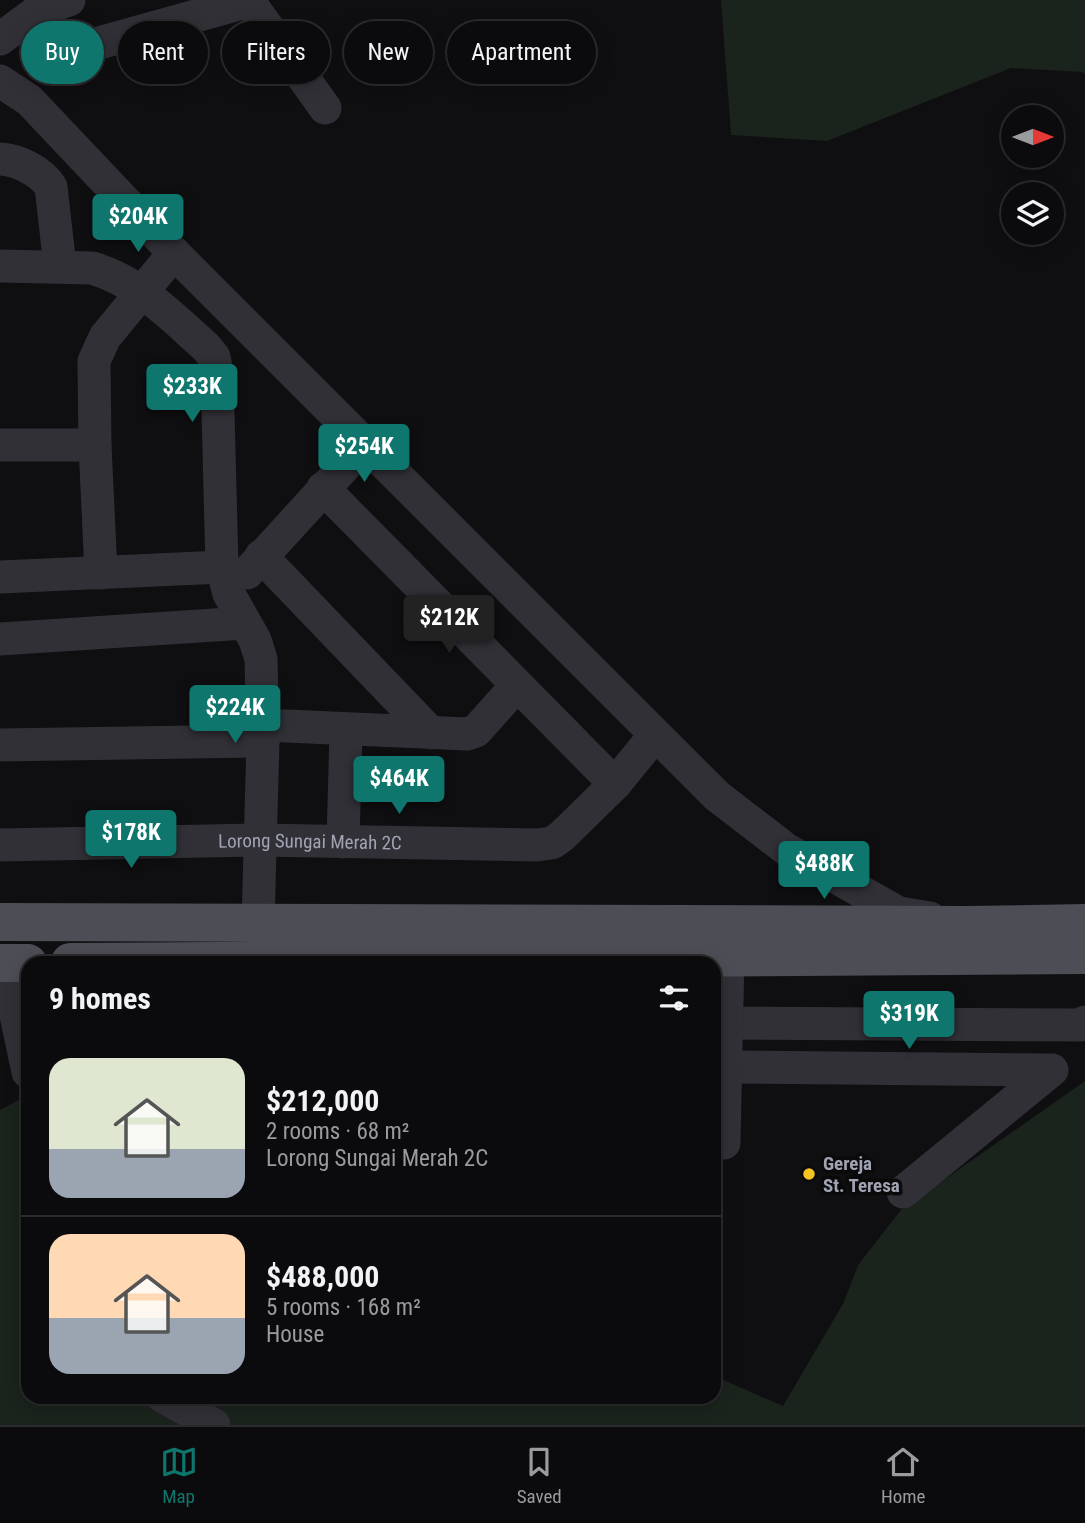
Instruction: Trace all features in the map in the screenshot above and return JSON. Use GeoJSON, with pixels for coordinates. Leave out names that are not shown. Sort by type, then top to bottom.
{"type":"FeatureCollection","features":[{"type":"Feature","properties":{"kind":"main road"},"geometry":{"type":"LineString","coordinates":[[0,922],[967,925],[1085,923]]}},
{"type":"Feature","properties":{"kind":"main road"},"geometry":{"type":"LineString","coordinates":[[721,957],[1085,955]]}},
{"type":"Feature","properties":{"kind":"street"},"geometry":{"type":"LineString","coordinates":[[104,42],[248,1],[325,108]]}},
{"type":"Feature","properties":{"kind":"street"},"geometry":{"type":"LineString","coordinates":[[0,21],[46,3]]}},
{"type":"Feature","properties":{"kind":"street"},"geometry":{"type":"LineString","coordinates":[[0,39],[46,3]]}},
{"type":"Feature","properties":{"kind":"street"},"geometry":{"type":"LineString","coordinates":[[0,81],[29,100],[174,253],[718,796],[786,849],[899,913],[967,925]]}},
{"type":"Feature","properties":{"kind":"street"},"geometry":{"type":"LineString","coordinates":[[0,159],[18,162],[47,181],[51,187],[60,266]]}},
{"type":"Feature","properties":{"kind":"street"},"geometry":{"type":"LineString","coordinates":[[102,573],[95,445],[94,360],[105,337],[174,253]]}},
{"type":"Feature","properties":{"kind":"street"},"geometry":{"type":"LineString","coordinates":[[0,266],[92,268],[142,290],[206,346],[214,357],[217,373],[226,580],[255,640],[261,659],[263,733],[258,924]]}},
{"type":"Feature","properties":{"kind":"street"},"geometry":{"type":"LineString","coordinates":[[0,577],[102,573],[226,580],[261,556],[366,443]]}},
{"type":"Feature","properties":{"kind":"street"},"geometry":{"type":"LineString","coordinates":[[0,445],[95,445]]}},
{"type":"Feature","properties":{"kind":"street"},"geometry":{"type":"LineString","coordinates":[[323,488],[615,784],[655,735]]}},
{"type":"Feature","properties":{"kind":"street"},"geometry":{"type":"LineString","coordinates":[[261,556],[432,733]]}},
{"type":"Feature","properties":{"kind":"street"},"geometry":{"type":"LineString","coordinates":[[0,639],[245,623]]}},
{"type":"Feature","properties":{"kind":"street"},"geometry":{"type":"LineString","coordinates":[[0,745],[346,730],[467,734],[476,731],[517,685]]}},
{"type":"Feature","properties":{"kind":"street"},"geometry":{"type":"LineString","coordinates":[[343,842],[346,730]]}},
{"type":"Feature","properties":{"kind":"street","name":"Lorong Sungai Merah 2C"},"geometry":{"type":"LineString","coordinates":[[0,845],[261,840],[537,845],[552,843],[562,836],[615,784]]}},
{"type":"Feature","properties":{"kind":"street"},"geometry":{"type":"LineString","coordinates":[[721,1015],[728,957]]}},
{"type":"Feature","properties":{"kind":"street"},"geometry":{"type":"LineString","coordinates":[[11,963],[21,1027]]}},
{"type":"Feature","properties":{"kind":"street"},"geometry":{"type":"LineString","coordinates":[[721,1023],[1083,1023]]}},
{"type":"Feature","properties":{"kind":"street"},"geometry":{"type":"LineString","coordinates":[[903,1192],[1052,1070],[1083,1023]]}},
{"type":"Feature","properties":{"kind":"street"},"geometry":{"type":"LineString","coordinates":[[721,1032],[725,1067],[724,1143]]}},
{"type":"Feature","properties":{"kind":"street"},"geometry":{"type":"LineString","coordinates":[[725,1067],[1052,1070]]}},
{"type":"Feature","properties":{"kind":"street"},"geometry":{"type":"LineString","coordinates":[[0,1070],[21,1071]]}},
{"type":"Feature","properties":{"kind":"street"},"geometry":{"type":"LineString","coordinates":[[176,1404],[214,1425]]}},
{"type":"Feature","properties":{"kind":"shaded area"},"geometry":{"type":"Polygon","coordinates":[[[721,0],[1085,0],[1085,74],[1011,68],[827,141],[731,135],[721,0]]]}},
{"type":"Feature","properties":{"kind":"shaded area"},"geometry":{"type":"Polygon","coordinates":[[[1085,1081],[1085,1425],[0,1425],[0,1110],[21,1099],[21,1404],[721,1404],[721,1379],[783,1406],[844,1302],[858,1265],[901,1210],[1085,1081]]]}},
{"type":"Feature","properties":{"kind":"place","name":"Gereja St. Teresa"},"geometry":{"type":"Point","coordinates":[809,1174]}}]}
